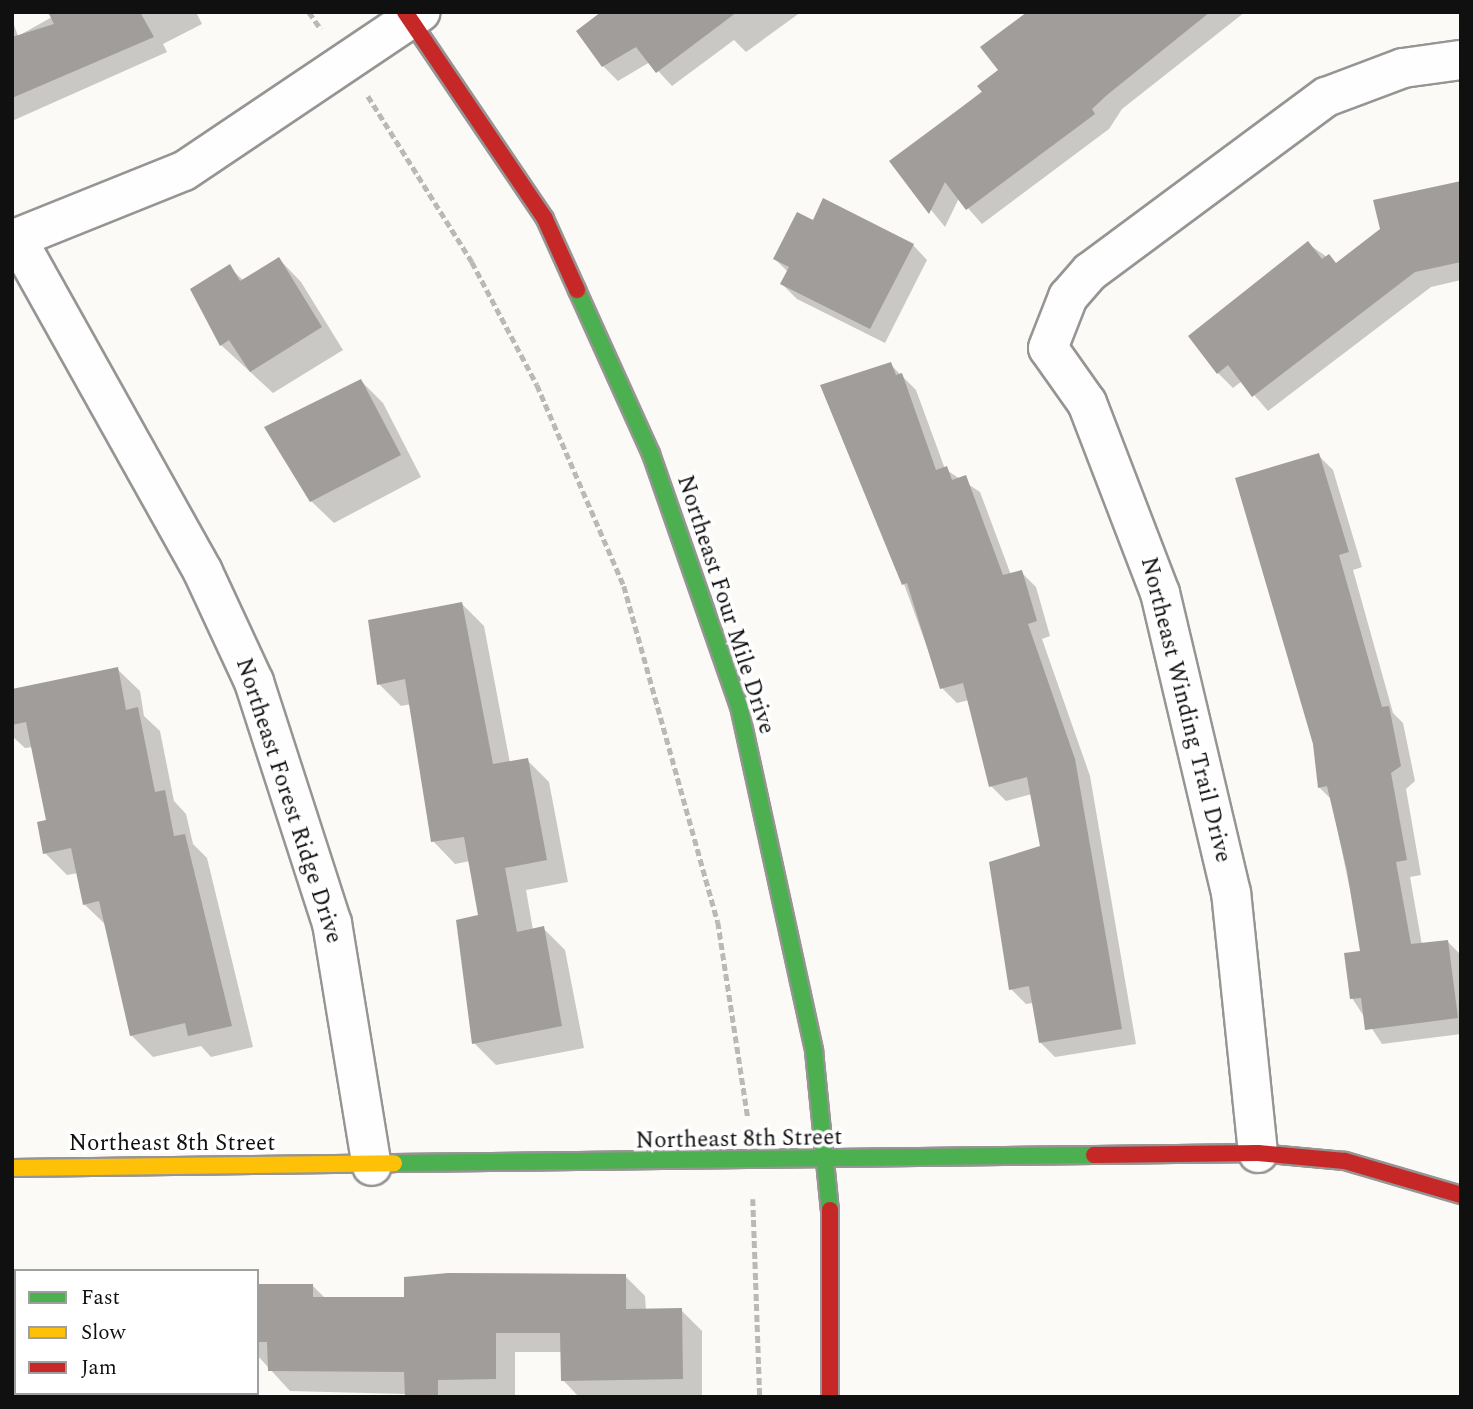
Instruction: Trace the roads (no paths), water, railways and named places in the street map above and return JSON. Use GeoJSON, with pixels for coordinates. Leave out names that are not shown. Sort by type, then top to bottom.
{"type":"FeatureCollection","features":[{"type":"Feature","properties":{"kind":"street"},"geometry":{"type":"LineString","coordinates":[[15,239],[184,171],[348,67],[412,15]]}},
{"type":"Feature","properties":{"kind":"street","name":"Northeast Four Mile Drive"},"geometry":{"type":"LineString","coordinates":[[412,15],[545,219],[651,454],[738,706],[814,1051],[827,1163],[830,1397]]}},
{"type":"Feature","properties":{"kind":"street","name":"Northeast Winding Trail Drive"},"geometry":{"type":"LineString","coordinates":[[1258,1153],[1231,893],[1160,593],[1087,403],[1048,348],[1068,297],[1090,271],[1326,97],[1403,68],[1461,60]]}},
{"type":"Feature","properties":{"kind":"street","name":"Northeast Forest Ridge Drive"},"geometry":{"type":"LineString","coordinates":[[15,239],[203,572],[254,682],[332,923],[372,1166]]}},
{"type":"Feature","properties":{"kind":"street","name":"Northeast 8th Street"},"geometry":{"type":"LineString","coordinates":[[12,1168],[827,1163],[1258,1153],[1345,1161],[1461,1195]]}}]}
